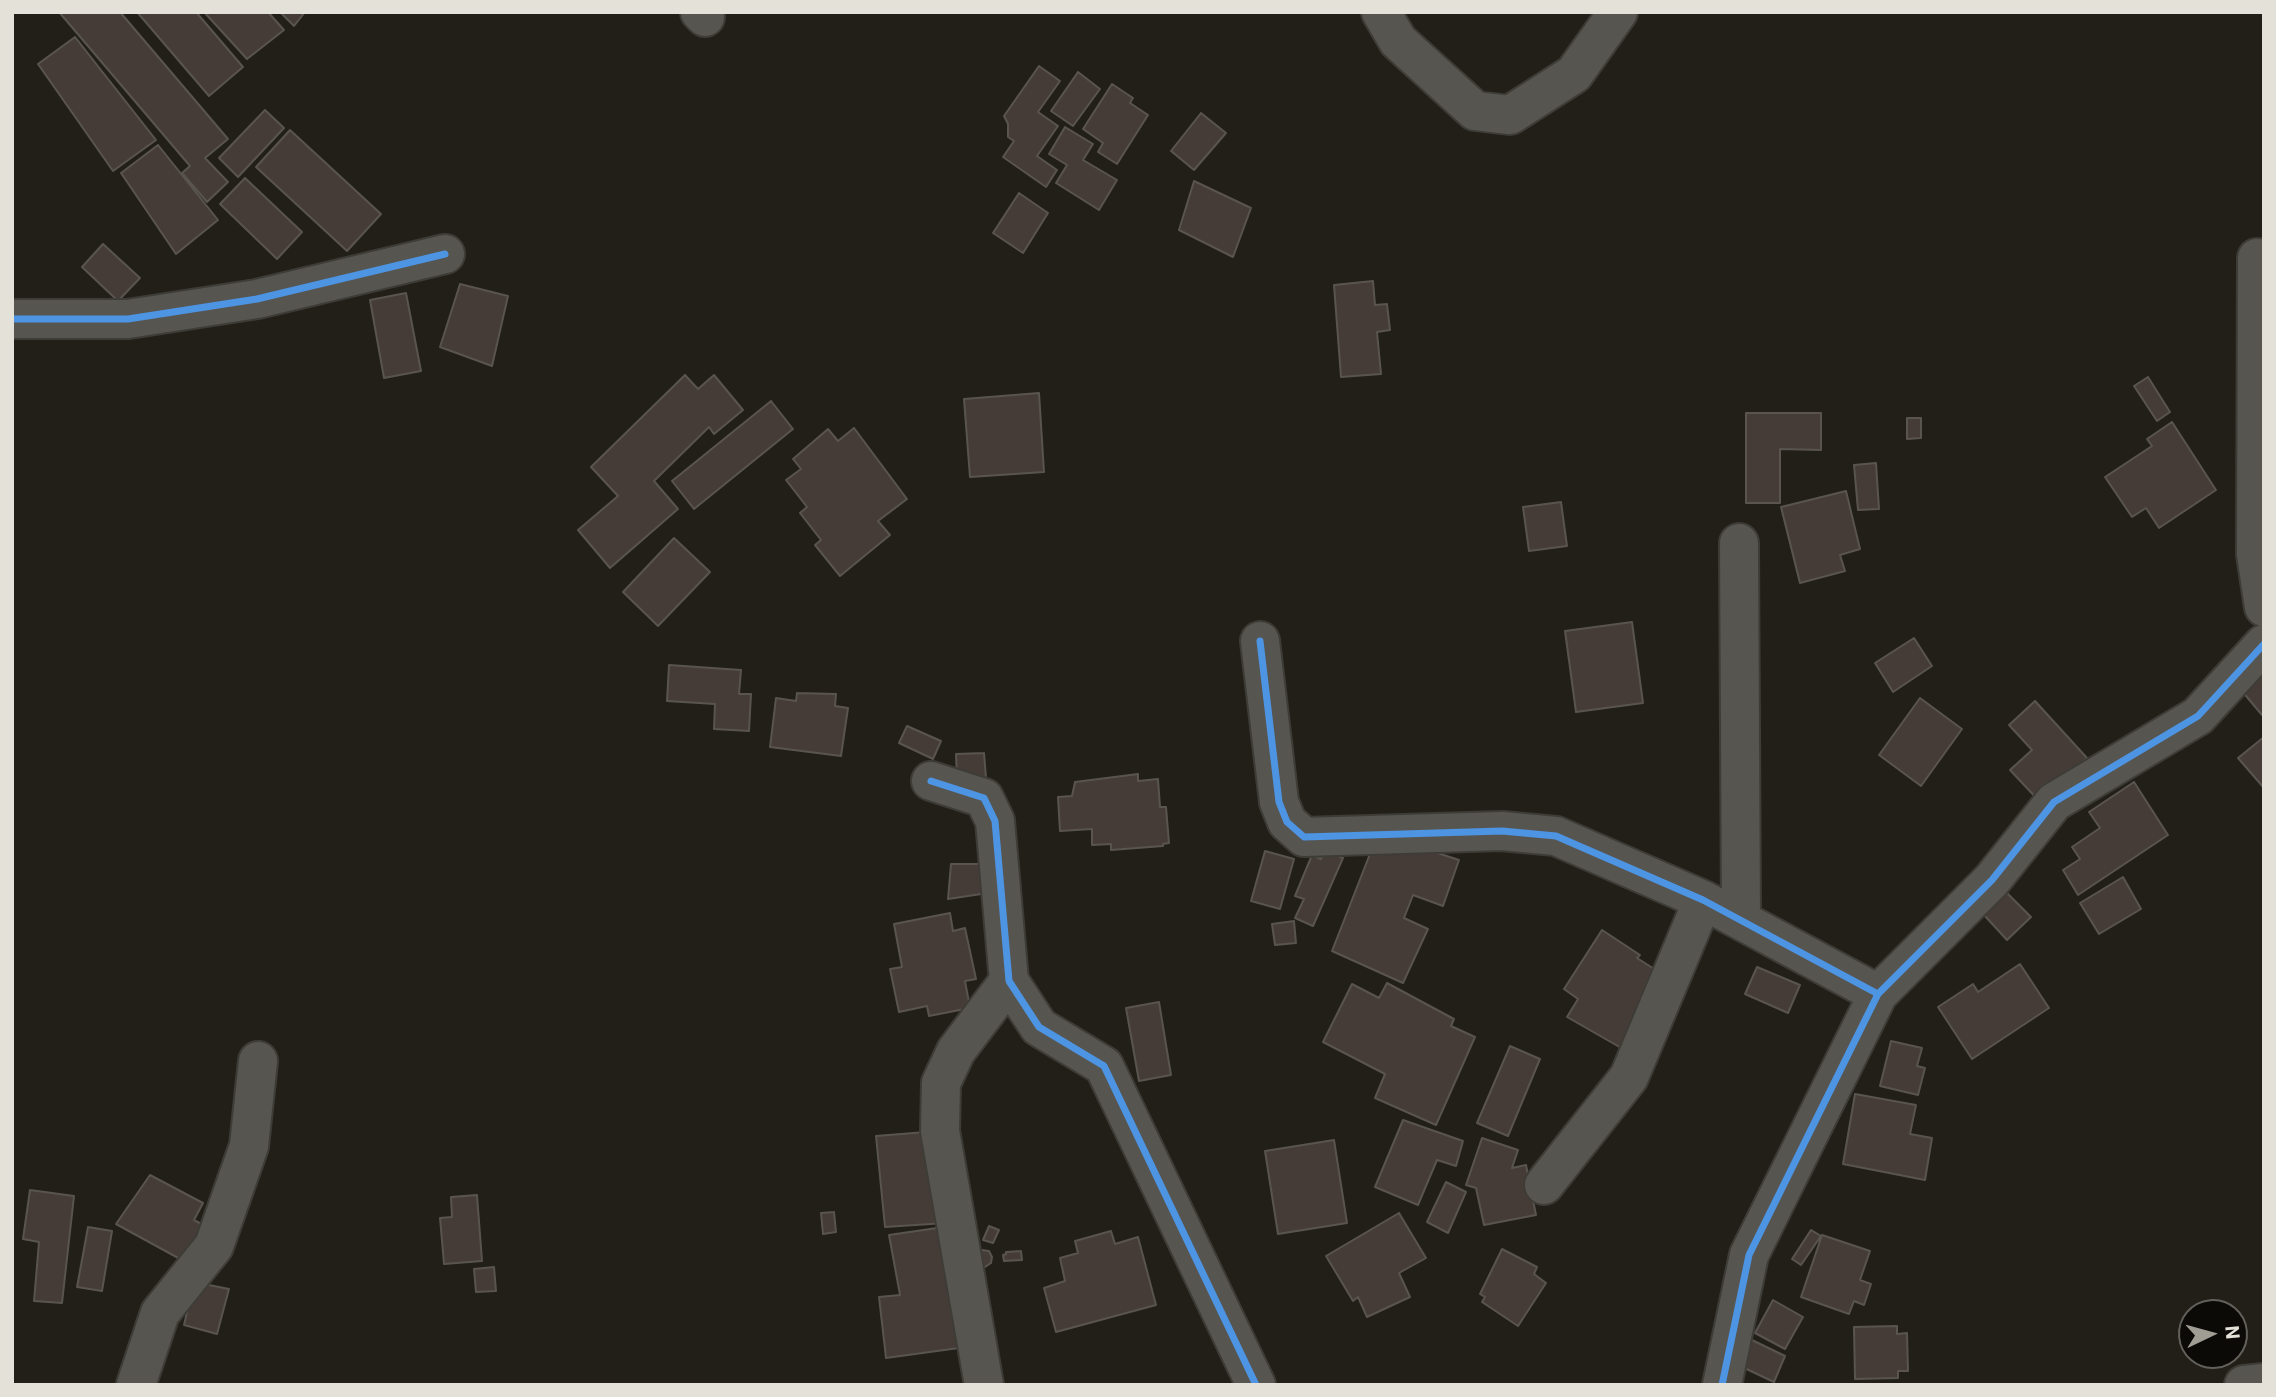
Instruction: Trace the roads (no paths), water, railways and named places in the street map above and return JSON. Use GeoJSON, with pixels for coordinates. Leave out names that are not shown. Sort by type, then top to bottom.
{"type":"FeatureCollection","features":[{"type":"Feature","properties":{"kind":"street"},"geometry":{"type":"LineString","coordinates":[[1381,12],[1398,41],[1475,111],[1510,115],[1574,74],[1618,12]]}},
{"type":"Feature","properties":{"kind":"street"},"geometry":{"type":"LineString","coordinates":[[12,319],[141,317],[257,299],[445,254]]}},
{"type":"Feature","properties":{"kind":"street"},"geometry":{"type":"LineString","coordinates":[[2257,258],[2256,554],[2264,607]]}},
{"type":"Feature","properties":{"kind":"street"},"geometry":{"type":"LineString","coordinates":[[1740,542],[1741,919]]}},
{"type":"Feature","properties":{"kind":"street"},"geometry":{"type":"LineString","coordinates":[[1260,641],[1279,802],[1287,822],[1304,837],[1502,831],[1556,836],[1703,900],[1878,994]]}},
{"type":"Feature","properties":{"kind":"street"},"geometry":{"type":"LineString","coordinates":[[1721,1385],[1749,1255],[1878,994],[1992,880],[2054,802],[2198,716],[2264,644]]}},
{"type":"Feature","properties":{"kind":"street"},"geometry":{"type":"LineString","coordinates":[[931,781],[984,798],[995,821],[1009,981],[1039,1027],[1104,1066],[1256,1385]]}},
{"type":"Feature","properties":{"kind":"street"},"geometry":{"type":"LineString","coordinates":[[1544,1185],[1629,1077],[1703,900]]}},
{"type":"Feature","properties":{"kind":"street"},"geometry":{"type":"LineString","coordinates":[[984,1385],[940,1131],[942,1083],[956,1051],[1009,981]]}},
{"type":"Feature","properties":{"kind":"street"},"geometry":{"type":"LineString","coordinates":[[136,1385],[160,1313],[214,1246],[249,1146],[258,1061]]}},
{"type":"Feature","properties":{"kind":"street"},"geometry":{"type":"LineString","coordinates":[[2244,1385],[2264,1383]]}}]}
